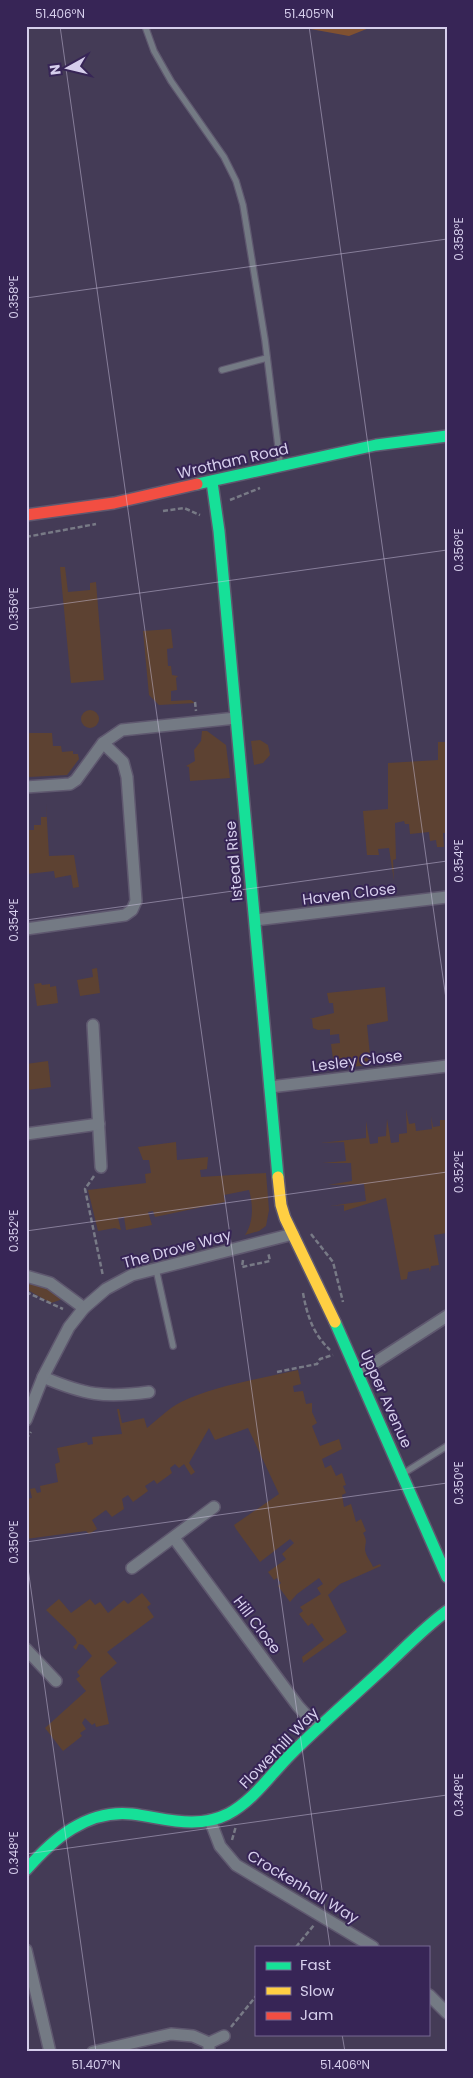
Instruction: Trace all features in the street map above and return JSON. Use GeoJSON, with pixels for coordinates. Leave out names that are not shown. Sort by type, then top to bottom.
{"type":"FeatureCollection","features":[{"type":"Feature","properties":{"kind":"street","name":"Wrotham Road"},"geometry":{"type":"LineString","coordinates":[[26,515],[114,503],[376,445],[447,436]]}},
{"type":"Feature","properties":{"kind":"street","name":"Istead Rise"},"geometry":{"type":"LineString","coordinates":[[212,482],[281,1205],[293,1234]]}},
{"type":"Feature","properties":{"kind":"street"},"geometry":{"type":"LineString","coordinates":[[26,787],[70,784],[76,780],[103,744],[115,734],[130,728],[236,718]]}},
{"type":"Feature","properties":{"kind":"street"},"geometry":{"type":"LineString","coordinates":[[26,929],[125,915],[132,910],[136,902],[125,770],[123,762],[103,744]]}},
{"type":"Feature","properties":{"kind":"street","name":"Haven Close"},"geometry":{"type":"LineString","coordinates":[[255,920],[447,897]]}},
{"type":"Feature","properties":{"kind":"street"},"geometry":{"type":"LineString","coordinates":[[93,1024],[101,1167]]}},
{"type":"Feature","properties":{"kind":"street","name":"Lesley Close"},"geometry":{"type":"LineString","coordinates":[[270,1086],[447,1066]]}},
{"type":"Feature","properties":{"kind":"street"},"geometry":{"type":"LineString","coordinates":[[26,1134],[99,1124]]}},
{"type":"Feature","properties":{"kind":"street","name":"The Drove Way"},"geometry":{"type":"LineString","coordinates":[[26,1420],[43,1377],[69,1327],[84,1308],[119,1280],[293,1234]]}},
{"type":"Feature","properties":{"kind":"street","name":"Upper Avenue"},"geometry":{"type":"LineString","coordinates":[[293,1234],[358,1373],[447,1578]]}},
{"type":"Feature","properties":{"kind":"street"},"geometry":{"type":"LineString","coordinates":[[26,1276],[48,1282],[84,1308]]}},
{"type":"Feature","properties":{"kind":"street"},"geometry":{"type":"LineString","coordinates":[[358,1373],[447,1316]]}},
{"type":"Feature","properties":{"kind":"street"},"geometry":{"type":"LineString","coordinates":[[43,1377],[74,1390],[93,1394],[118,1395],[150,1392]]}},
{"type":"Feature","properties":{"kind":"street"},"geometry":{"type":"LineString","coordinates":[[132,1568],[214,1507]]}},
{"type":"Feature","properties":{"kind":"street","name":"Hill Close"},"geometry":{"type":"LineString","coordinates":[[174,1538],[298,1706],[318,1728]]}},
{"type":"Feature","properties":{"kind":"street","name":"Flowerhill Way"},"geometry":{"type":"LineString","coordinates":[[26,1870],[60,1836],[94,1817],[112,1814],[131,1814],[176,1823],[210,1820],[238,1808],[256,1794],[280,1765],[318,1728],[447,1611]]}},
{"type":"Feature","properties":{"kind":"street"},"geometry":{"type":"LineString","coordinates":[[28,1653],[56,1681]]}},
{"type":"Feature","properties":{"kind":"street","name":"Crockenhall Way"},"geometry":{"type":"LineString","coordinates":[[210,1820],[220,1846],[236,1865],[371,1946]]}},
{"type":"Feature","properties":{"kind":"street"},"geometry":{"type":"LineString","coordinates":[[26,1950],[50,2052]]}},
{"type":"Feature","properties":{"kind":"street"},"geometry":{"type":"LineString","coordinates":[[430,1995],[447,2013]]}},
{"type":"Feature","properties":{"kind":"street"},"geometry":{"type":"LineString","coordinates":[[93,2052],[171,2034],[193,2036],[209,2047],[224,2036]]}},
{"type":"Feature","properties":{"kind":"lane"},"geometry":{"type":"LineString","coordinates":[[145,26],[154,51],[171,81],[224,157],[236,181],[243,205],[267,358],[281,466]]}},
{"type":"Feature","properties":{"kind":"lane"},"geometry":{"type":"LineString","coordinates":[[222,370],[267,358]]}},
{"type":"Feature","properties":{"kind":"lane"},"geometry":{"type":"LineString","coordinates":[[156,1269],[173,1346]]}},
{"type":"Feature","properties":{"kind":"lane"},"geometry":{"type":"LineString","coordinates":[[402,1475],[447,1446]]}},
{"type":"Feature","properties":{"kind":"path"},"geometry":{"type":"LineString","coordinates":[[227,504],[232,499],[266,486]]}},
{"type":"Feature","properties":{"kind":"path"},"geometry":{"type":"LineString","coordinates":[[101,1167],[93,1167],[94,1177],[85,1189],[104,1277],[108,1274]]}},
{"type":"Feature","properties":{"kind":"path"},"geometry":{"type":"LineString","coordinates":[[307,1229],[333,1262],[345,1310]]}},
{"type":"Feature","properties":{"kind":"path"},"geometry":{"type":"LineString","coordinates":[[261,1254],[273,1251]]}},
{"type":"Feature","properties":{"kind":"path"},"geometry":{"type":"LineString","coordinates":[[268,1252],[271,1266]]}},
{"type":"Feature","properties":{"kind":"path"},"geometry":{"type":"LineString","coordinates":[[233,1262],[244,1259],[242,1267],[270,1261]]}},
{"type":"Feature","properties":{"kind":"path"},"geometry":{"type":"LineString","coordinates":[[301,1286],[310,1322],[321,1342],[338,1357]]}},
{"type":"Feature","properties":{"kind":"path"},"geometry":{"type":"LineString","coordinates":[[26,1292],[63,1309],[74,1300]]}},
{"type":"Feature","properties":{"kind":"path"},"geometry":{"type":"LineString","coordinates":[[277,1372],[317,1364],[320,1359],[334,1354]]}},
{"type":"Feature","properties":{"kind":"path"},"geometry":{"type":"LineString","coordinates":[[232,1842],[239,1820]]}},
{"type":"Feature","properties":{"kind":"path"},"geometry":{"type":"LineString","coordinates":[[297,1946],[321,1916]]}},
{"type":"Feature","properties":{"kind":"path"},"geometry":{"type":"LineString","coordinates":[[224,2036],[255,1997]]}},
{"type":"Feature","properties":{"kind":"shaded area"},"geometry":{"type":"Polygon","coordinates":[[[294,26],[374,26],[349,36],[294,26]]]}},
{"type":"Feature","properties":{"kind":"shaded area"},"geometry":{"type":"Polygon","coordinates":[[[60,567],[65,567],[68,592],[90,590],[90,583],[96,582],[104,680],[71,683],[60,567]]]}},
{"type":"Feature","properties":{"kind":"shaded area"},"geometry":{"type":"Polygon","coordinates":[[[171,629],[173,648],[167,649],[168,666],[171,666],[172,675],[178,676],[176,678],[177,690],[171,691],[171,701],[191,700],[195,703],[159,705],[149,695],[143,631],[171,629]]]}},
{"type":"Feature","properties":{"kind":"shaded area"},"geometry":{"type":"Polygon","coordinates":[[[26,702],[28,733],[52,733],[53,746],[61,746],[62,752],[73,751],[73,754],[78,754],[79,759],[67,775],[29,777],[28,746],[26,745],[26,702]]]}},
{"type":"Feature","properties":{"kind":"shaded area"},"geometry":{"type":"Polygon","coordinates":[[[86,710],[94,710],[99,715],[97,726],[86,728],[81,723],[81,715],[86,710]]]}},
{"type":"Feature","properties":{"kind":"shaded area"},"geometry":{"type":"Polygon","coordinates":[[[202,731],[207,731],[226,745],[230,778],[190,781],[189,767],[186,766],[195,761],[194,750],[201,741],[202,731]]]}},
{"type":"Feature","properties":{"kind":"shaded area"},"geometry":{"type":"Polygon","coordinates":[[[260,740],[268,745],[270,755],[263,763],[254,765],[251,741],[260,740]]]}},
{"type":"Feature","properties":{"kind":"shaded area"},"geometry":{"type":"Polygon","coordinates":[[[438,742],[447,742],[447,833],[443,833],[444,847],[437,847],[436,840],[430,841],[429,832],[410,834],[409,824],[405,824],[404,821],[395,823],[396,859],[393,860],[394,881],[389,848],[378,849],[379,855],[367,855],[363,811],[388,809],[388,763],[438,760],[438,742]]]}},
{"type":"Feature","properties":{"kind":"shaded area"},"geometry":{"type":"Polygon","coordinates":[[[41,817],[47,817],[49,856],[74,855],[79,887],[73,888],[71,875],[55,878],[54,871],[27,874],[26,877],[26,825],[28,830],[34,830],[34,825],[41,825],[41,817]]]}},
{"type":"Feature","properties":{"kind":"shaded area"},"geometry":{"type":"Polygon","coordinates":[[[97,968],[100,993],[80,996],[77,980],[93,977],[92,969],[97,968]]]}},
{"type":"Feature","properties":{"kind":"shaded area"},"geometry":{"type":"Polygon","coordinates":[[[41,983],[42,985],[50,984],[50,987],[56,986],[58,1003],[37,1006],[34,984],[41,983]]]}},
{"type":"Feature","properties":{"kind":"shaded area"},"geometry":{"type":"Polygon","coordinates":[[[385,987],[388,1021],[367,1025],[371,1065],[318,1070],[318,1068],[334,1066],[331,1044],[340,1043],[339,1034],[330,1035],[330,1029],[318,1030],[313,1028],[312,1019],[309,1019],[334,1013],[333,1003],[329,1003],[327,993],[385,987]]]}},
{"type":"Feature","properties":{"kind":"shaded area"},"geometry":{"type":"Polygon","coordinates":[[[48,1061],[51,1087],[27,1090],[26,1064],[48,1061]]]}},
{"type":"Feature","properties":{"kind":"shaded area"},"geometry":{"type":"Polygon","coordinates":[[[406,1109],[409,1124],[415,1123],[416,1131],[432,1129],[431,1116],[433,1127],[440,1126],[440,1120],[447,1120],[447,1233],[434,1235],[439,1265],[431,1266],[430,1272],[429,1268],[408,1272],[407,1279],[401,1280],[386,1198],[344,1211],[344,1205],[330,1206],[366,1201],[364,1184],[328,1185],[352,1181],[351,1163],[322,1163],[346,1161],[344,1142],[320,1143],[366,1138],[366,1121],[370,1144],[378,1143],[378,1137],[386,1136],[387,1119],[391,1143],[399,1142],[399,1134],[407,1133],[406,1109]]]}},
{"type":"Feature","properties":{"kind":"shaded area"},"geometry":{"type":"Polygon","coordinates":[[[176,1142],[177,1160],[208,1157],[207,1169],[200,1170],[201,1177],[266,1173],[269,1210],[266,1226],[259,1231],[245,1235],[252,1213],[249,1190],[224,1195],[225,1202],[155,1217],[153,1211],[148,1212],[152,1225],[126,1230],[124,1217],[118,1218],[121,1230],[115,1228],[98,1231],[88,1190],[146,1183],[145,1174],[151,1173],[149,1160],[143,1160],[138,1147],[176,1142]]]}},
{"type":"Feature","properties":{"kind":"shaded area"},"geometry":{"type":"Polygon","coordinates":[[[26,1281],[49,1289],[63,1299],[51,1303],[26,1289],[26,1281]]]}},
{"type":"Feature","properties":{"kind":"shaded area"},"geometry":{"type":"Polygon","coordinates":[[[298,1370],[301,1384],[293,1386],[294,1392],[303,1391],[306,1404],[312,1403],[312,1412],[317,1423],[312,1426],[320,1446],[339,1439],[342,1449],[322,1459],[325,1468],[331,1465],[336,1476],[342,1473],[346,1485],[343,1486],[346,1493],[342,1495],[344,1507],[351,1504],[356,1522],[361,1519],[366,1531],[363,1533],[366,1540],[366,1554],[373,1567],[380,1564],[381,1566],[340,1584],[328,1595],[347,1632],[303,1663],[302,1657],[324,1640],[312,1623],[308,1626],[299,1614],[303,1611],[300,1607],[321,1594],[317,1588],[323,1584],[319,1578],[297,1594],[290,1602],[278,1586],[281,1583],[277,1578],[274,1580],[268,1572],[286,1559],[282,1554],[294,1543],[290,1539],[260,1562],[234,1525],[279,1494],[248,1428],[215,1440],[209,1428],[189,1463],[195,1472],[191,1475],[184,1464],[179,1468],[175,1464],[170,1468],[172,1473],[157,1484],[154,1480],[145,1486],[148,1491],[133,1502],[128,1495],[122,1499],[124,1509],[112,1517],[106,1510],[92,1520],[97,1529],[89,1534],[86,1531],[26,1539],[26,1513],[28,1513],[26,1499],[32,1498],[30,1489],[35,1488],[37,1493],[41,1492],[40,1486],[58,1482],[55,1464],[60,1462],[57,1448],[87,1442],[88,1445],[93,1444],[92,1437],[122,1434],[117,1409],[119,1409],[122,1423],[144,1418],[147,1428],[172,1407],[195,1396],[238,1383],[298,1370]]]}},
{"type":"Feature","properties":{"kind":"shaded area"},"geometry":{"type":"Polygon","coordinates":[[[142,1593],[151,1604],[147,1607],[154,1617],[107,1652],[117,1663],[100,1678],[109,1724],[96,1727],[95,1723],[92,1725],[85,1718],[82,1723],[86,1729],[80,1733],[82,1736],[63,1751],[45,1728],[86,1691],[76,1679],[80,1676],[77,1672],[92,1656],[83,1645],[79,1644],[76,1650],[73,1647],[77,1643],[75,1638],[46,1610],[59,1599],[71,1613],[90,1599],[95,1605],[100,1602],[108,1613],[124,1600],[128,1604],[142,1593]]]}},
{"type":"Feature","properties":{"kind":"traffic: fast"},"geometry":{"type":"LineString","coordinates":[[197,484],[376,445],[447,436]]}},
{"type":"Feature","properties":{"kind":"traffic: fast"},"geometry":{"type":"LineString","coordinates":[[212,482],[219,531],[278,1177]]}},
{"type":"Feature","properties":{"kind":"traffic: fast"},"geometry":{"type":"LineString","coordinates":[[335,1322],[447,1577]]}},
{"type":"Feature","properties":{"kind":"traffic: fast"},"geometry":{"type":"LineString","coordinates":[[26,1870],[36,1858],[60,1837],[86,1821],[100,1816],[132,1814],[180,1822],[192,1822],[216,1819],[228,1814],[246,1802],[315,1731],[447,1611]]}},
{"type":"Feature","properties":{"kind":"traffic: slow"},"geometry":{"type":"LineString","coordinates":[[278,1177],[281,1205],[285,1218],[335,1322]]}},
{"type":"Feature","properties":{"kind":"traffic: jam"},"geometry":{"type":"LineString","coordinates":[[26,515],[114,503],[197,484]]}}]}
